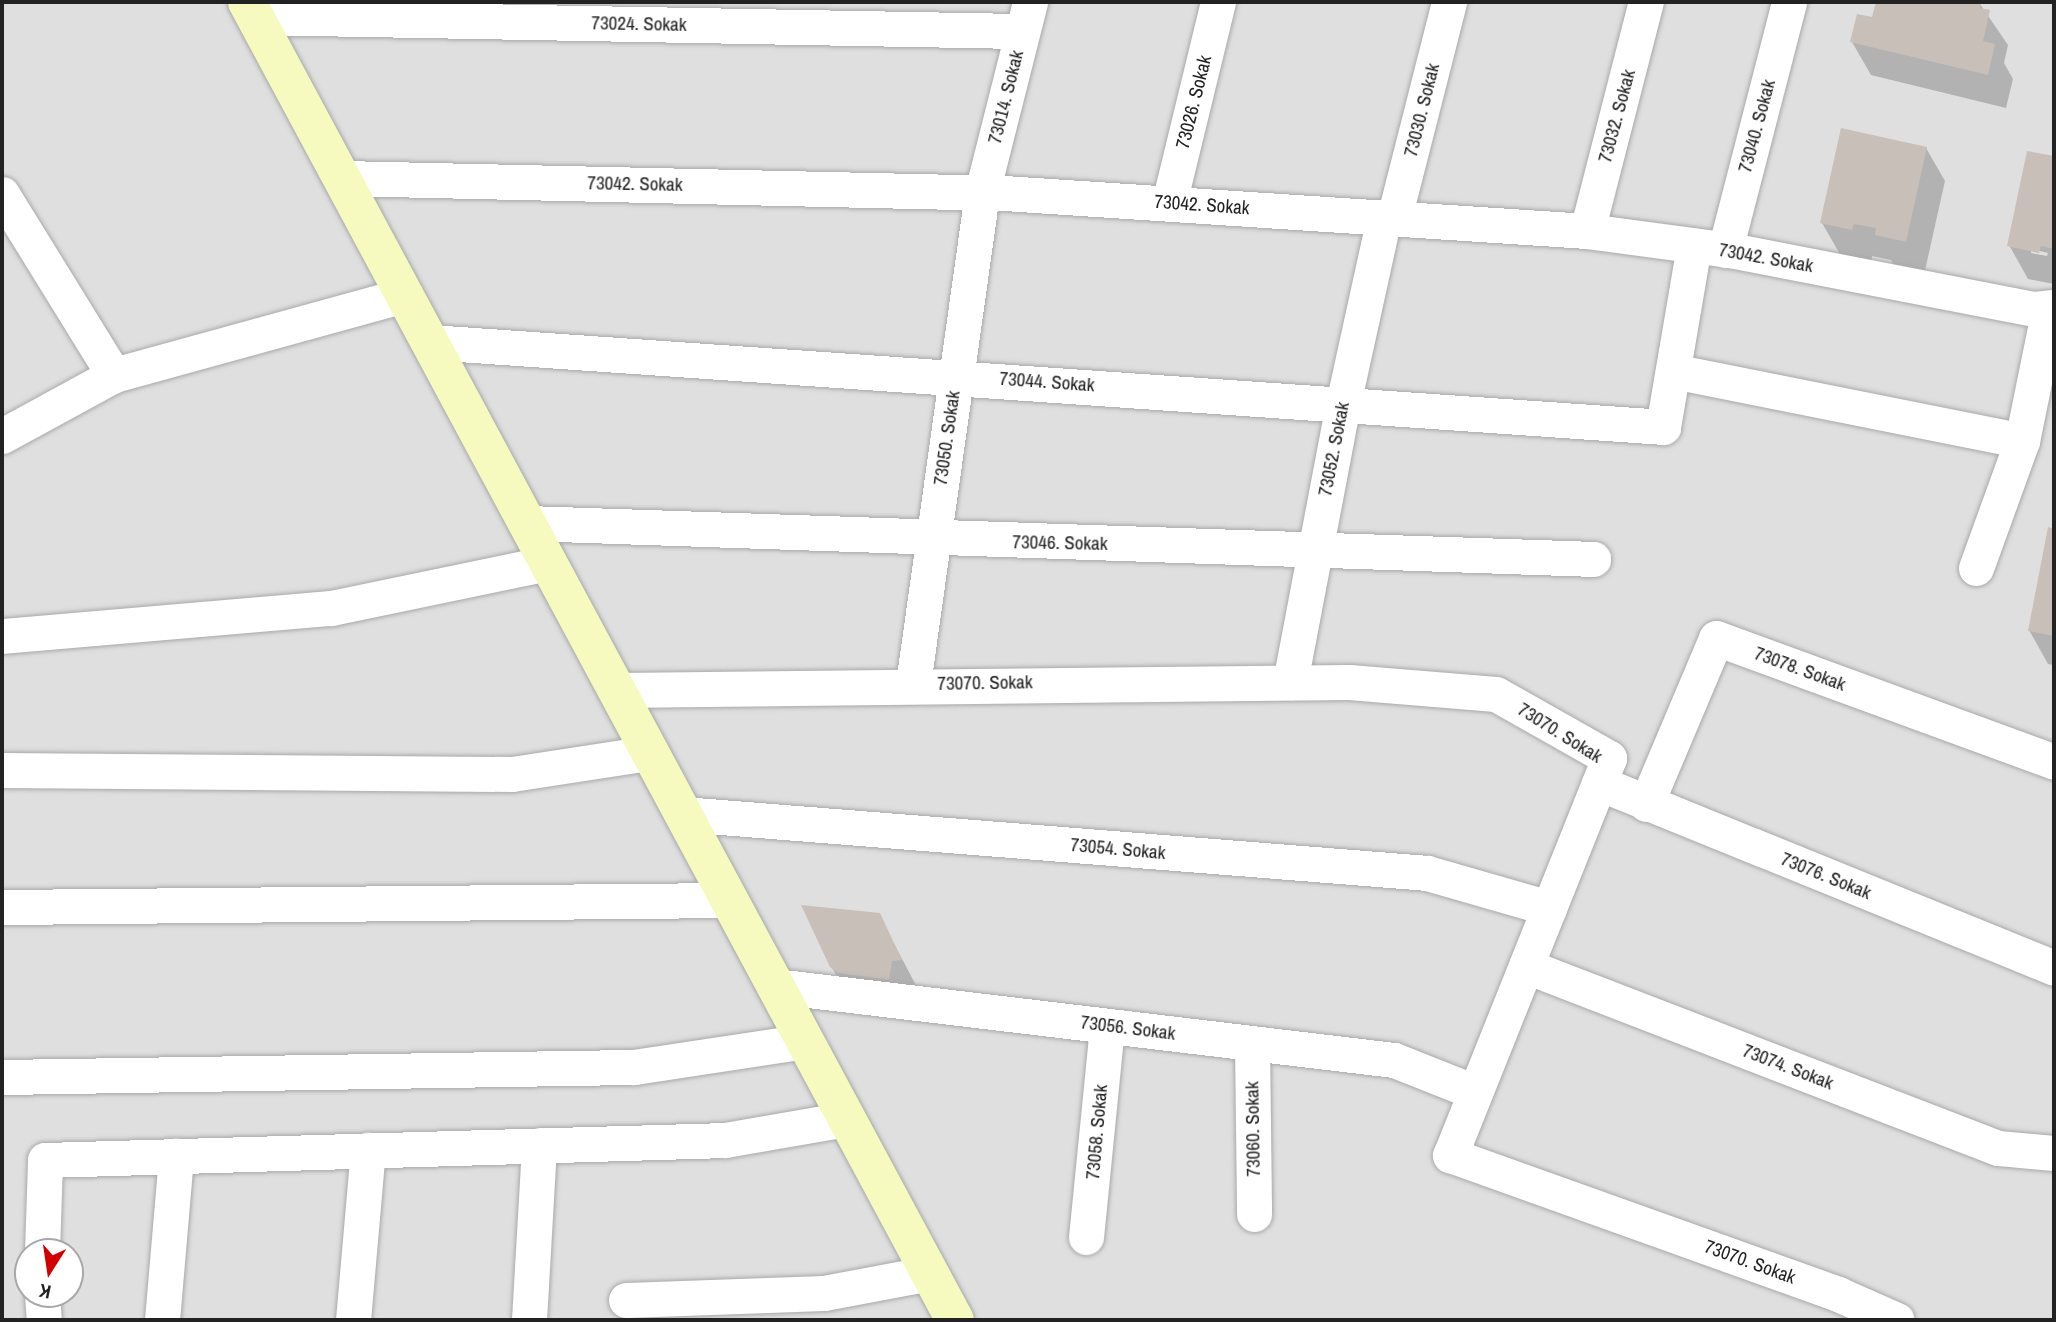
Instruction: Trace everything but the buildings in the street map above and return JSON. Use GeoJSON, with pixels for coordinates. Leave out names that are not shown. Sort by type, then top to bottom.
{"type":"FeatureCollection","features":[{"type":"Feature","properties":{"kind":"main road"},"geometry":{"type":"LineString","coordinates":[[251,9],[955,1320]]}},
{"type":"Feature","properties":{"kind":"street","name":"73026. Sokak"},"geometry":{"type":"LineString","coordinates":[[1169,203],[1218,2]]}},
{"type":"Feature","properties":{"kind":"street","name":"73030. Sokak"},"geometry":{"type":"LineString","coordinates":[[1389,218],[1449,2]]}},
{"type":"Feature","properties":{"kind":"street","name":"73032. Sokak"},"geometry":{"type":"LineString","coordinates":[[1587,231],[1646,2]]}},
{"type":"Feature","properties":{"kind":"street","name":"73040. Sokak"},"geometry":{"type":"LineString","coordinates":[[1663,427],[1673,371],[1789,2]]}},
{"type":"Feature","properties":{"kind":"street","name":"73024. Sokak"},"geometry":{"type":"LineString","coordinates":[[251,9],[1026,16]]}},
{"type":"Feature","properties":{"kind":"street","name":"73014. Sokak"},"geometry":{"type":"LineString","coordinates":[[982,192],[1026,16]]}},
{"type":"Feature","properties":{"kind":"street","name":"73042. Sokak"},"geometry":{"type":"LineString","coordinates":[[342,178],[982,192],[1587,231],[1710,248],[2052,307]]}},
{"type":"Feature","properties":{"kind":"street","name":"73050. Sokak"},"geometry":{"type":"LineString","coordinates":[[913,684],[982,192]]}},
{"type":"Feature","properties":{"kind":"street"},"geometry":{"type":"LineString","coordinates":[[2,194],[114,375]]}},
{"type":"Feature","properties":{"kind":"street","name":"73052. Sokak"},"geometry":{"type":"LineString","coordinates":[[1290,682],[1343,404],[1389,218]]}},
{"type":"Feature","properties":{"kind":"street"},"geometry":{"type":"LineString","coordinates":[[2,436],[114,375],[405,295]]}},
{"type":"Feature","properties":{"kind":"street"},"geometry":{"type":"LineString","coordinates":[[1976,568],[2022,442],[2052,307]]}},
{"type":"Feature","properties":{"kind":"street","name":"73044. Sokak"},"geometry":{"type":"LineString","coordinates":[[430,342],[955,375],[1663,427]]}},
{"type":"Feature","properties":{"kind":"street"},"geometry":{"type":"LineString","coordinates":[[1673,371],[2022,442]]}},
{"type":"Feature","properties":{"kind":"street","name":"73046. Sokak"},"geometry":{"type":"LineString","coordinates":[[527,523],[933,539],[1593,559]]}},
{"type":"Feature","properties":{"kind":"street"},"geometry":{"type":"LineString","coordinates":[[2,636],[331,608],[548,563]]}},
{"type":"Feature","properties":{"kind":"street","name":"73078. Sokak"},"geometry":{"type":"LineString","coordinates":[[1646,804],[1716,638],[2054,762]]}},
{"type":"Feature","properties":{"kind":"street","name":"73070. Sokak"},"geometry":{"type":"LineString","coordinates":[[617,690],[913,684],[1290,682],[1496,694],[1609,758],[1450,1155],[1833,1307],[1897,1320]]}},
{"type":"Feature","properties":{"kind":"street"},"geometry":{"type":"LineString","coordinates":[[2,770],[512,774],[650,753]]}},
{"type":"Feature","properties":{"kind":"street","name":"73076. Sokak"},"geometry":{"type":"LineString","coordinates":[[1599,783],[2054,968]]}},
{"type":"Feature","properties":{"kind":"street","name":"73054. Sokak"},"geometry":{"type":"LineString","coordinates":[[683,814],[1427,873],[1549,908]]}},
{"type":"Feature","properties":{"kind":"street"},"geometry":{"type":"LineString","coordinates":[[2,907],[729,900]]}},
{"type":"Feature","properties":{"kind":"street","name":"73074. Sokak"},"geometry":{"type":"LineString","coordinates":[[1525,966],[1998,1148],[2054,1153]]}},
{"type":"Feature","properties":{"kind":"street","name":"73056. Sokak"},"geometry":{"type":"LineString","coordinates":[[775,986],[1394,1060],[1475,1092]]}},
{"type":"Feature","properties":{"kind":"street","name":"73058. Sokak"},"geometry":{"type":"LineString","coordinates":[[1086,1237],[1107,1026]]}},
{"type":"Feature","properties":{"kind":"street"},"geometry":{"type":"LineString","coordinates":[[2,1077],[634,1067],[805,1041]]}},
{"type":"Feature","properties":{"kind":"street","name":"73060. Sokak"},"geometry":{"type":"LineString","coordinates":[[1252,1043],[1254,1214]]}},
{"type":"Feature","properties":{"kind":"street"},"geometry":{"type":"LineString","coordinates":[[42,1238],[45,1160],[724,1140],[846,1119]]}},
{"type":"Feature","properties":{"kind":"street"},"geometry":{"type":"LineString","coordinates":[[529,1320],[539,1146]]}},
{"type":"Feature","properties":{"kind":"street"},"geometry":{"type":"LineString","coordinates":[[353,1320],[368,1150]]}},
{"type":"Feature","properties":{"kind":"street"},"geometry":{"type":"LineString","coordinates":[[162,1320],[176,1156]]}},
{"type":"Feature","properties":{"kind":"street"},"geometry":{"type":"LineString","coordinates":[[626,1300],[824,1293],[930,1273]]}},
{"type":"Feature","properties":{"kind":"shaded area"},"geometry":{"type":"Polygon","coordinates":[[[2,2],[2054,2],[2054,1320],[2,1320],[2,2]]]}}]}
